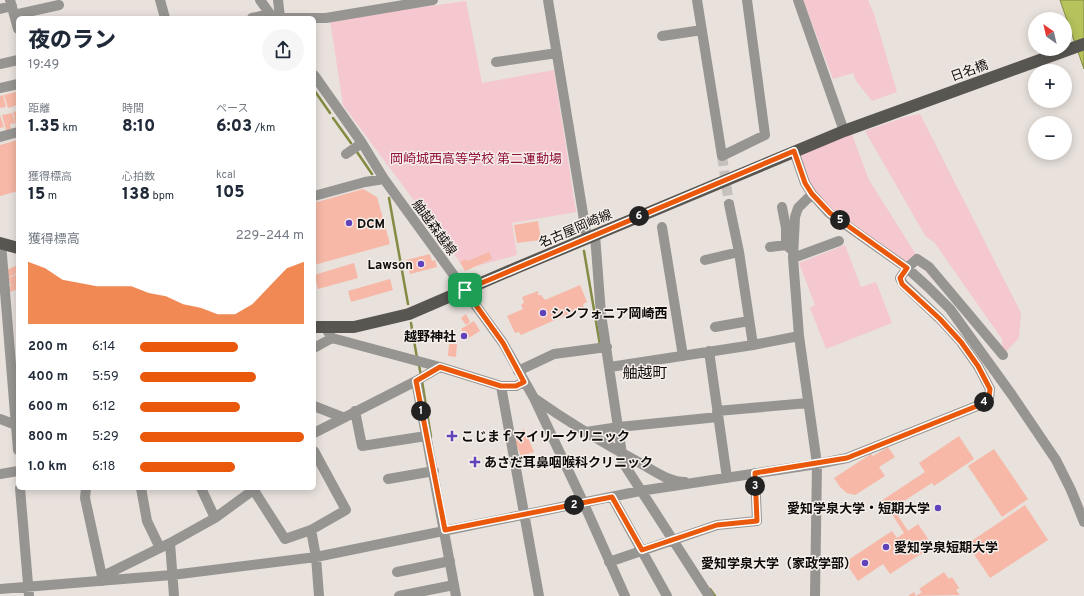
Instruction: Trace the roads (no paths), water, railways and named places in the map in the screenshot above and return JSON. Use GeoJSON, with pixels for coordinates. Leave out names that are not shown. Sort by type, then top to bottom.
{"type":"FeatureCollection","features":[{"type":"Feature","properties":{"kind":"main road","name":"日名橋"},"geometry":{"type":"LineString","coordinates":[[864,124],[1084,44]]}},
{"type":"Feature","properties":{"kind":"main road","name":"名古屋岡崎線"},"geometry":{"type":"LineString","coordinates":[[324,331],[354,327],[409,314],[794,151],[864,124]]}},
{"type":"Feature","properties":{"kind":"main road"},"geometry":{"type":"LineString","coordinates":[[0,243],[16,247]]}},
{"type":"Feature","properties":{"kind":"street"},"geometry":{"type":"LineString","coordinates":[[160,0],[164,16]]}},
{"type":"Feature","properties":{"kind":"street"},"geometry":{"type":"LineString","coordinates":[[260,0],[274,16]]}},
{"type":"Feature","properties":{"kind":"street"},"geometry":{"type":"LineString","coordinates":[[275,16],[278,0]]}},
{"type":"Feature","properties":{"kind":"street"},"geometry":{"type":"LineString","coordinates":[[316,18],[326,18],[397,3],[433,0]]}},
{"type":"Feature","properties":{"kind":"street"},"geometry":{"type":"LineString","coordinates":[[548,0],[591,237],[601,314],[619,426],[622,461],[709,596]]}},
{"type":"Feature","properties":{"kind":"street"},"geometry":{"type":"LineString","coordinates":[[697,0],[722,156],[765,135],[747,0]]}},
{"type":"Feature","properties":{"kind":"street"},"geometry":{"type":"LineString","coordinates":[[798,0],[844,131]]}},
{"type":"Feature","properties":{"kind":"street"},"geometry":{"type":"LineString","coordinates":[[0,9],[59,5]]}},
{"type":"Feature","properties":{"kind":"street"},"geometry":{"type":"LineString","coordinates":[[12,7],[16,22]]}},
{"type":"Feature","properties":{"kind":"street"},"geometry":{"type":"LineString","coordinates":[[662,36],[702,30]]}},
{"type":"Feature","properties":{"kind":"street"},"geometry":{"type":"LineString","coordinates":[[496,62],[557,53]]}},
{"type":"Feature","properties":{"kind":"street"},"geometry":{"type":"LineString","coordinates":[[0,64],[16,60]]}},
{"type":"Feature","properties":{"kind":"street","name":"舳越森越線"},"geometry":{"type":"LineString","coordinates":[[316,78],[362,143],[384,179],[503,343],[534,398],[625,596]]}},
{"type":"Feature","properties":{"kind":"street"},"geometry":{"type":"LineString","coordinates":[[0,88],[16,84]]}},
{"type":"Feature","properties":{"kind":"street"},"geometry":{"type":"LineString","coordinates":[[0,136],[16,132]]}},
{"type":"Feature","properties":{"kind":"street"},"geometry":{"type":"LineString","coordinates":[[346,154],[362,143]]}},
{"type":"Feature","properties":{"kind":"street"},"geometry":{"type":"LineString","coordinates":[[794,151],[805,183],[812,194],[830,213],[907,268],[950,309],[1012,395],[1056,460],[1071,490],[1084,522]]}},
{"type":"Feature","properties":{"kind":"street"},"geometry":{"type":"LineString","coordinates":[[316,195],[365,182],[384,179]]}},
{"type":"Feature","properties":{"kind":"street"},"geometry":{"type":"LineString","coordinates":[[791,251],[795,217],[798,208],[812,194]]}},
{"type":"Feature","properties":{"kind":"street"},"geometry":{"type":"LineString","coordinates":[[729,204],[739,252],[753,345]]}},
{"type":"Feature","properties":{"kind":"street"},"geometry":{"type":"LineString","coordinates":[[782,207],[791,251],[799,336],[816,464],[815,596]]}},
{"type":"Feature","properties":{"kind":"street"},"geometry":{"type":"LineString","coordinates":[[662,227],[683,356]]}},
{"type":"Feature","properties":{"kind":"street"},"geometry":{"type":"LineString","coordinates":[[770,247],[791,251],[839,241]]}},
{"type":"Feature","properties":{"kind":"street"},"geometry":{"type":"LineString","coordinates":[[0,243],[16,414]]}},
{"type":"Feature","properties":{"kind":"street"},"geometry":{"type":"LineString","coordinates":[[705,260],[739,252]]}},
{"type":"Feature","properties":{"kind":"street"},"geometry":{"type":"LineString","coordinates":[[0,589],[29,591],[103,579],[172,575],[316,557],[524,514],[584,504],[640,491],[708,482],[847,458],[982,404],[989,398],[990,389],[978,366],[961,342],[934,313],[902,284],[900,278],[907,268],[917,259],[929,267],[1003,355]]}},
{"type":"Feature","properties":{"kind":"street"},"geometry":{"type":"LineString","coordinates":[[715,327],[749,321]]}},
{"type":"Feature","properties":{"kind":"street"},"geometry":{"type":"LineString","coordinates":[[316,345],[324,331],[501,386],[516,386],[524,382]]}},
{"type":"Feature","properties":{"kind":"street"},"geometry":{"type":"LineString","coordinates":[[610,367],[753,345],[799,336]]}},
{"type":"Feature","properties":{"kind":"street"},"geometry":{"type":"LineString","coordinates":[[518,371],[554,354],[607,347]]}},
{"type":"Feature","properties":{"kind":"street"},"geometry":{"type":"LineString","coordinates":[[709,351],[726,478]]}},
{"type":"Feature","properties":{"kind":"street"},"geometry":{"type":"LineString","coordinates":[[417,361],[426,436],[434,471],[456,596]]}},
{"type":"Feature","properties":{"kind":"street"},"geometry":{"type":"LineString","coordinates":[[316,432],[440,367]]}},
{"type":"Feature","properties":{"kind":"street"},"geometry":{"type":"LineString","coordinates":[[501,386],[539,596]]}},
{"type":"Feature","properties":{"kind":"street"},"geometry":{"type":"LineString","coordinates":[[534,398],[622,454],[669,479],[681,482],[708,482]]}},
{"type":"Feature","properties":{"kind":"street"},"geometry":{"type":"LineString","coordinates":[[586,432],[619,426],[808,403]]}},
{"type":"Feature","properties":{"kind":"street"},"geometry":{"type":"LineString","coordinates":[[316,407],[342,417]]}},
{"type":"Feature","properties":{"kind":"street"},"geometry":{"type":"LineString","coordinates":[[355,411],[362,446],[426,436]]}},
{"type":"Feature","properties":{"kind":"street"},"geometry":{"type":"LineString","coordinates":[[0,419],[16,425]]}},
{"type":"Feature","properties":{"kind":"street"},"geometry":{"type":"LineString","coordinates":[[256,490],[285,539],[311,530],[346,510],[316,457]]}},
{"type":"Feature","properties":{"kind":"street"},"geometry":{"type":"LineString","coordinates":[[0,474],[16,471]]}},
{"type":"Feature","properties":{"kind":"street"},"geometry":{"type":"LineString","coordinates":[[388,479],[434,471]]}},
{"type":"Feature","properties":{"kind":"street"},"geometry":{"type":"LineString","coordinates":[[609,562],[717,525],[757,521],[755,473]]}},
{"type":"Feature","properties":{"kind":"street"},"geometry":{"type":"LineString","coordinates":[[20,490],[29,591]]}},
{"type":"Feature","properties":{"kind":"street"},"geometry":{"type":"LineString","coordinates":[[86,490],[85,498],[103,579]]}},
{"type":"Feature","properties":{"kind":"street"},"geometry":{"type":"LineString","coordinates":[[141,490],[147,521],[160,548]]}},
{"type":"Feature","properties":{"kind":"street"},"geometry":{"type":"LineString","coordinates":[[202,490],[215,518]]}},
{"type":"Feature","properties":{"kind":"street"},"geometry":{"type":"LineString","coordinates":[[103,579],[215,518],[254,490]]}},
{"type":"Feature","properties":{"kind":"street"},"geometry":{"type":"LineString","coordinates":[[612,497],[667,596]]}},
{"type":"Feature","properties":{"kind":"street"},"geometry":{"type":"LineString","coordinates":[[311,530],[316,557],[319,596]]}},
{"type":"Feature","properties":{"kind":"street"},"geometry":{"type":"LineString","coordinates":[[170,543],[174,596]]}},
{"type":"Feature","properties":{"kind":"street"},"geometry":{"type":"LineString","coordinates":[[397,572],[450,561]]}},
{"type":"Feature","properties":{"kind":"street"},"geometry":{"type":"LineString","coordinates":[[399,596],[454,585]]}},
{"type":"Feature","properties":{"kind":"waterway"},"geometry":{"type":"LineString","coordinates":[[316,93],[330,113]]}},
{"type":"Feature","properties":{"kind":"waterway"},"geometry":{"type":"LineString","coordinates":[[333,118],[351,143]]}},
{"type":"Feature","properties":{"kind":"waterway"},"geometry":{"type":"LineString","coordinates":[[357,152],[372,174]]}},
{"type":"Feature","properties":{"kind":"waterway"},"geometry":{"type":"LineString","coordinates":[[389,198],[408,304]]}},
{"type":"Feature","properties":{"kind":"waterway"},"geometry":{"type":"LineString","coordinates":[[584,251],[600,345]]}},
{"type":"Feature","properties":{"kind":"waterway"},"geometry":{"type":"LineString","coordinates":[[411,323],[417,358]]}},
{"type":"Feature","properties":{"kind":"waterway"},"geometry":{"type":"LineString","coordinates":[[419,365],[421,376]]}},
{"type":"Feature","properties":{"kind":"waterway"},"geometry":{"type":"LineString","coordinates":[[422,381],[431,437]]}},
{"type":"Feature","properties":{"kind":"waterway"},"geometry":{"type":"LineString","coordinates":[[710,589],[715,596]]}},
{"type":"Feature","properties":{"kind":"tunnel"},"geometry":{"type":"LineString","coordinates":[[722,156],[729,204]]}},
{"type":"Feature","properties":{"kind":"place","name":"DCM"},"geometry":{"type":"Point","coordinates":[349,223]}},
{"type":"Feature","properties":{"kind":"place","name":"Lawson"},"geometry":{"type":"Point","coordinates":[421,264]}},
{"type":"Feature","properties":{"kind":"place","name":"シンフォニア岡崎西"},"geometry":{"type":"Point","coordinates":[543,313]}},
{"type":"Feature","properties":{"kind":"place","name":"越野神社"},"geometry":{"type":"Point","coordinates":[464,336]}},
{"type":"Feature","properties":{"kind":"place","name":"こじまｆマイリークリニック"},"geometry":{"type":"Point","coordinates":[452,436]}},
{"type":"Feature","properties":{"kind":"place","name":"あさだ耳鼻咽喉科クリニック"},"geometry":{"type":"Point","coordinates":[475,462]}},
{"type":"Feature","properties":{"kind":"place","name":"愛知学泉大学・短期大学"},"geometry":{"type":"Point","coordinates":[938,508]}},
{"type":"Feature","properties":{"kind":"place","name":"愛知学泉短期大学"},"geometry":{"type":"Point","coordinates":[886,547]}},
{"type":"Feature","properties":{"kind":"place","name":"愛知学泉大学（家政学部）"},"geometry":{"type":"Point","coordinates":[865,563]}},
{"type":"Feature","properties":{"kind":"district","name":"舳越町"},"geometry":{"type":"Point","coordinates":[645,373]}},
{"type":"Feature","properties":{"kind":"park label","name":"岡崎城西高等学校 第二運動場"},"geometry":{"type":"Point","coordinates":[476,158]}}]}
